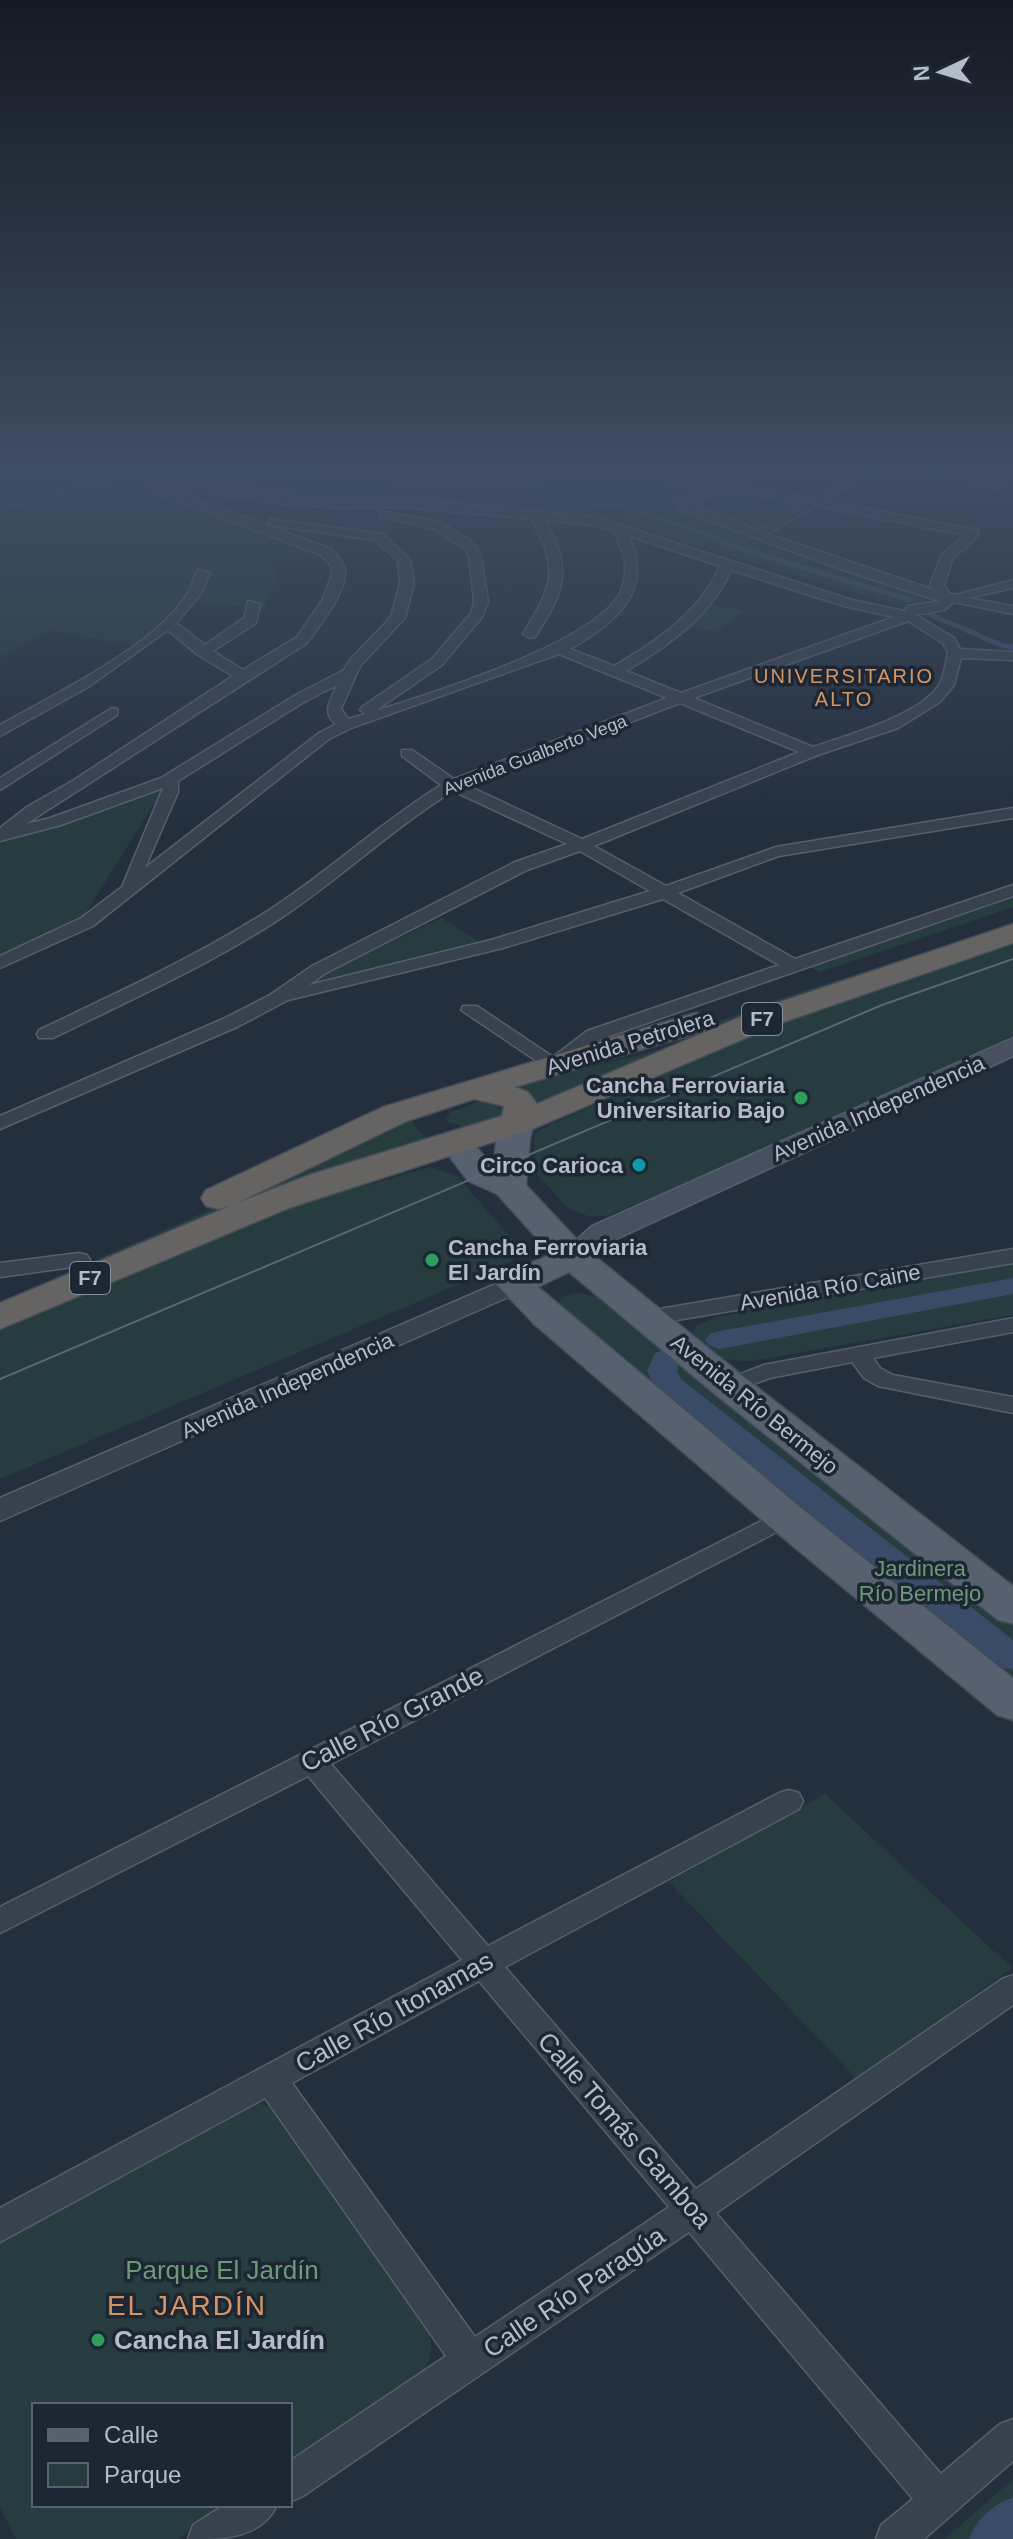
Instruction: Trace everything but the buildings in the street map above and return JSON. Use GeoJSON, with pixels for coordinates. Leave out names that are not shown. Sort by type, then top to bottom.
{"type":"FeatureCollection","features":[{"type":"Feature","properties":{"kind":"highway","name":"Avenida Petrolera"},"geometry":{"type":"LineString","coordinates":[[473,1089],[685,1027],[1013,916]]}},
{"type":"Feature","properties":{"kind":"highway","name":"Avenida Petrolera"},"geometry":{"type":"LineString","coordinates":[[518,1123],[770,1016],[1013,933]]}},
{"type":"Feature","properties":{"kind":"highway","name":"F7"},"geometry":{"type":"LineString","coordinates":[[0,1294],[194,1210],[395,1114],[473,1089],[491,1090],[516,1099],[522,1107],[518,1123],[276,1200],[0,1317]]}},
{"type":"Feature","properties":{"kind":"highway"},"geometry":{"type":"LineString","coordinates":[[433,1101],[426,1120],[432,1129],[457,1144]]}},
{"type":"Feature","properties":{"kind":"main road","name":"Avenida Independencia"},"geometry":{"type":"LineString","coordinates":[[514,1284],[573,1257],[603,1233],[1013,1046]]}},
{"type":"Feature","properties":{"kind":"main road","name":"Avenida Independencia"},"geometry":{"type":"LineString","coordinates":[[573,1257],[612,1252],[1013,1066]]}},
{"type":"Feature","properties":{"kind":"main road"},"geometry":{"type":"LineString","coordinates":[[509,1187],[513,1139],[518,1123]]}},
{"type":"Feature","properties":{"kind":"main road","name":"Avenida Río Bermejo"},"geometry":{"type":"LineString","coordinates":[[457,1144],[480,1174],[509,1187],[573,1257],[730,1386],[1013,1609]]}},
{"type":"Feature","properties":{"kind":"main road"},"geometry":{"type":"LineString","coordinates":[[514,1284],[547,1316],[785,1517],[1013,1703]]}},
{"type":"Feature","properties":{"kind":"street"},"geometry":{"type":"LineString","coordinates":[[0,731],[131,654],[168,623],[199,590]]}},
{"type":"Feature","properties":{"kind":"street"},"geometry":{"type":"LineString","coordinates":[[2,835],[33,810],[302,640],[333,590]]}},
{"type":"Feature","properties":{"kind":"street"},"geometry":{"type":"LineString","coordinates":[[342,722],[334,709],[354,664],[398,618],[405,590]]}},
{"type":"Feature","properties":{"kind":"street"},"geometry":{"type":"LineString","coordinates":[[0,963],[87,922],[342,722],[370,709],[437,662],[477,614],[482,590]]}},
{"type":"Feature","properties":{"kind":"street"},"geometry":{"type":"LineString","coordinates":[[530,634],[554,590]]}},
{"type":"Feature","properties":{"kind":"street"},"geometry":{"type":"LineString","coordinates":[[342,722],[398,709],[559,649],[603,621],[626,590]]}},
{"type":"Feature","properties":{"kind":"street"},"geometry":{"type":"LineString","coordinates":[[615,672],[670,638],[713,590]]}},
{"type":"Feature","properties":{"kind":"street"},"geometry":{"type":"LineString","coordinates":[[0,1123],[230,1023],[277,999],[318,970],[521,866],[813,752],[893,725],[935,699],[947,685],[955,653],[949,641],[909,616],[809,590]]}},
{"type":"Feature","properties":{"kind":"street"},"geometry":{"type":"LineString","coordinates":[[926,590],[1013,610]]}},
{"type":"Feature","properties":{"kind":"street"},"geometry":{"type":"LineString","coordinates":[[941,590],[945,597]]}},
{"type":"Feature","properties":{"kind":"street","name":"Avenida Gualberto Vega"},"geometry":{"type":"LineString","coordinates":[[46,1034],[203,958],[272,916],[402,816],[452,785],[567,739],[909,616],[912,609],[939,607],[947,603],[945,597],[979,590]]}},
{"type":"Feature","properties":{"kind":"street"},"geometry":{"type":"LineString","coordinates":[[203,652],[251,620],[253,604]]}},
{"type":"Feature","properties":{"kind":"street"},"geometry":{"type":"LineString","coordinates":[[168,623],[223,666],[244,676]]}},
{"type":"Feature","properties":{"kind":"street"},"geometry":{"type":"LineString","coordinates":[[559,649],[813,752]]}},
{"type":"Feature","properties":{"kind":"street"},"geometry":{"type":"LineString","coordinates":[[955,653],[1013,656]]}},
{"type":"Feature","properties":{"kind":"street"},"geometry":{"type":"LineString","coordinates":[[2,835],[55,822],[167,781],[299,699],[350,673]]}},
{"type":"Feature","properties":{"kind":"street"},"geometry":{"type":"LineString","coordinates":[[0,785],[112,712]]}},
{"type":"Feature","properties":{"kind":"street"},"geometry":{"type":"LineString","coordinates":[[407,753],[452,785],[581,845],[790,964]]}},
{"type":"Feature","properties":{"kind":"street"},"geometry":{"type":"LineString","coordinates":[[126,890],[170,792],[172,784],[167,781]]}},
{"type":"Feature","properties":{"kind":"street"},"geometry":{"type":"LineString","coordinates":[[277,999],[497,944],[666,892],[776,852],[1013,813]]}},
{"type":"Feature","properties":{"kind":"street"},"geometry":{"type":"LineString","coordinates":[[470,1010],[553,1066],[594,1035],[790,964],[1013,890]]}},
{"type":"Feature","properties":{"kind":"street","name":"Avenida Río Caine"},"geometry":{"type":"LineString","coordinates":[[648,1318],[1013,1256]]}},
{"type":"Feature","properties":{"kind":"street"},"geometry":{"type":"LineString","coordinates":[[0,1270],[79,1260]]}},
{"type":"Feature","properties":{"kind":"street","name":"Avenida Independencia"},"geometry":{"type":"LineString","coordinates":[[0,1510],[514,1284]]}},
{"type":"Feature","properties":{"kind":"street"},"geometry":{"type":"LineString","coordinates":[[730,1386],[764,1372],[1013,1325]]}},
{"type":"Feature","properties":{"kind":"street"},"geometry":{"type":"LineString","coordinates":[[858,1354],[872,1373],[886,1381],[1013,1405]]}},
{"type":"Feature","properties":{"kind":"street","name":"Calle Río Grande"},"geometry":{"type":"LineString","coordinates":[[0,1921],[785,1517]]}},
{"type":"Feature","properties":{"kind":"street","name":"Calle Tomás Gamboa"},"geometry":{"type":"LineString","coordinates":[[311,1760],[939,2501]]}},
{"type":"Feature","properties":{"kind":"street","name":"Calle Río Itonamas"},"geometry":{"type":"LineString","coordinates":[[0,2226],[789,1801]]}},
{"type":"Feature","properties":{"kind":"street","name":"Calle Río Paragúa"},"geometry":{"type":"LineString","coordinates":[[292,2482],[472,2362],[1013,1988]]}},
{"type":"Feature","properties":{"kind":"street"},"geometry":{"type":"LineString","coordinates":[[270,2079],[472,2362]]}},
{"type":"Feature","properties":{"kind":"street"},"geometry":{"type":"LineString","coordinates":[[895,2539],[1013,2437]]}},
{"type":"Feature","properties":{"kind":"street"},"geometry":{"type":"LineString","coordinates":[[207,2539],[255,2507]]}},
{"type":"Feature","properties":{"kind":"green space"},"geometry":{"type":"Polygon","coordinates":[[[0,590],[272,590],[264,609],[185,601],[133,646],[49,630],[0,658],[0,590]]]}},
{"type":"Feature","properties":{"kind":"green space"},"geometry":{"type":"Polygon","coordinates":[[[848,590],[910,590],[935,599],[904,604],[848,590]]]}},
{"type":"Feature","properties":{"kind":"green space"},"geometry":{"type":"Polygon","coordinates":[[[709,604],[744,610],[717,632],[685,626],[709,604]]]}},
{"type":"Feature","properties":{"kind":"green space"},"geometry":{"type":"Polygon","coordinates":[[[156,789],[161,793],[85,914],[0,957],[0,843],[156,789]]]}},
{"type":"Feature","properties":{"kind":"green space"},"geometry":{"type":"Polygon","coordinates":[[[1013,897],[1013,907],[820,972],[811,967],[1013,897]]]}},
{"type":"Feature","properties":{"kind":"green space"},"geometry":{"type":"Polygon","coordinates":[[[441,918],[482,943],[316,984],[312,980],[441,918]]]}},
{"type":"Feature","properties":{"kind":"green space"},"geometry":{"type":"Polygon","coordinates":[[[988,932],[796,999],[537,1108],[533,1100],[518,1088],[526,1083],[659,1050],[689,1032],[787,996],[988,932]]]}},
{"type":"Feature","properties":{"kind":"green space"},"geometry":{"type":"Polygon","coordinates":[[[1013,939],[1013,1036],[717,1171],[608,1216],[588,1216],[568,1208],[535,1172],[534,1134],[545,1127],[786,1022],[951,965],[1013,939]]]}},
{"type":"Feature","properties":{"kind":"green space"},"geometry":{"type":"Polygon","coordinates":[[[484,1100],[503,1101],[506,1114],[465,1127],[446,1119],[450,1112],[484,1100]]]}},
{"type":"Feature","properties":{"kind":"green space"},"geometry":{"type":"Polygon","coordinates":[[[409,1117],[420,1133],[433,1141],[300,1178],[0,1310],[0,1302],[239,1197],[409,1117]]]}},
{"type":"Feature","properties":{"kind":"green space"},"geometry":{"type":"Polygon","coordinates":[[[430,1167],[456,1175],[514,1241],[516,1256],[507,1264],[0,1479],[0,1331],[280,1210],[430,1167]]]}},
{"type":"Feature","properties":{"kind":"green space"},"geometry":{"type":"Polygon","coordinates":[[[1013,1264],[1013,1315],[752,1361],[716,1357],[702,1348],[692,1332],[697,1325],[716,1317],[1013,1264]]]}},
{"type":"Feature","properties":{"kind":"green space","name":"Jardinera Río Bermejo"},"geometry":{"type":"Polygon","coordinates":[[[575,1292],[597,1297],[699,1373],[1013,1624],[1013,1685],[559,1310],[560,1298],[575,1292]]]}},
{"type":"Feature","properties":{"kind":"green space"},"geometry":{"type":"Polygon","coordinates":[[[825,1794],[1012,1968],[857,2079],[669,1882],[825,1794]]]}},
{"type":"Feature","properties":{"kind":"green space","name":"Parque El Jardín"},"geometry":{"type":"Polygon","coordinates":[[[255,2103],[272,2106],[424,2323],[431,2347],[429,2359],[424,2372],[292,2462],[292,2403],[32,2403],[32,2507],[226,2507],[179,2539],[16,2539],[0,2508],[0,2240],[255,2103]]]}},
{"type":"Feature","properties":{"kind":"green space"},"geometry":{"type":"Polygon","coordinates":[[[1013,2479],[1013,2539],[945,2539],[1013,2479]]]}},
{"type":"Feature","properties":{"kind":"waterway"},"geometry":{"type":"LineString","coordinates":[[879,590],[910,600]]}},
{"type":"Feature","properties":{"kind":"waterway"},"geometry":{"type":"LineString","coordinates":[[924,612],[1001,645],[1013,647]]}},
{"type":"Feature","properties":{"kind":"waterway"},"geometry":{"type":"LineString","coordinates":[[720,1340],[1013,1286]]}},
{"type":"Feature","properties":{"kind":"waterway"},"geometry":{"type":"LineString","coordinates":[[665,1359],[662,1371],[668,1384],[1013,1658]]}},
{"type":"Feature","properties":{"kind":"waterway"},"geometry":{"type":"LineString","coordinates":[[993,2539],[1013,2521]]}},
{"type":"Feature","properties":{"kind":"tram line"},"geometry":{"type":"LineString","coordinates":[[0,1379],[882,1005],[1013,959]]}},
{"type":"Feature","properties":{"kind":"place","name":"Cancha Ferroviaria Universitario Bajo"},"geometry":{"type":"Point","coordinates":[801,1098]}},
{"type":"Feature","properties":{"kind":"place","name":"Circo Carioca"},"geometry":{"type":"Point","coordinates":[639,1165]}},
{"type":"Feature","properties":{"kind":"place","name":"Cancha Ferroviaria El Jardín"},"geometry":{"type":"Point","coordinates":[432,1260]}},
{"type":"Feature","properties":{"kind":"place","name":"Cancha El Jardín"},"geometry":{"type":"Point","coordinates":[98,2340]}},
{"type":"Feature","properties":{"kind":"district","name":"UNIVERSITARIO ALTO"},"geometry":{"type":"Point","coordinates":[844,688]}},
{"type":"Feature","properties":{"kind":"district","name":"EL JARDÍN"},"geometry":{"type":"Point","coordinates":[187,2305]}}]}
